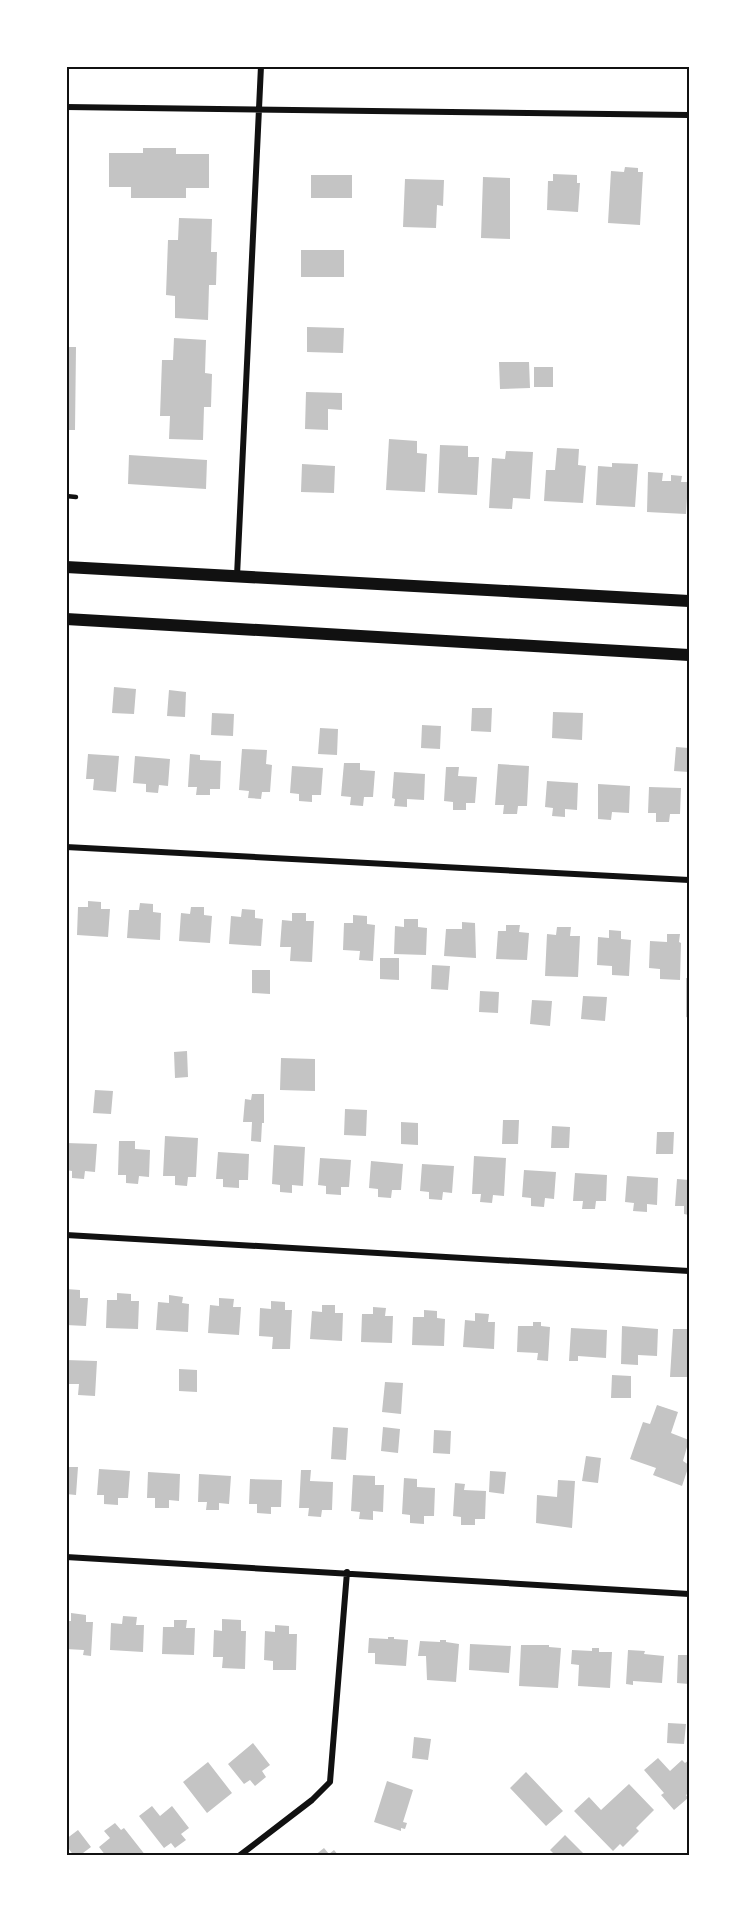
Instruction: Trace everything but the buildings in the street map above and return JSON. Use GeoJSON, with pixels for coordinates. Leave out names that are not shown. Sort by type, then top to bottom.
{"type":"FeatureCollection","features":[{"type":"Feature","properties":{"kind":"main road"},"geometry":{"type":"LineString","coordinates":[[66,567],[689,601]]}},
{"type":"Feature","properties":{"kind":"main road"},"geometry":{"type":"LineString","coordinates":[[66,619],[689,655]]}},
{"type":"Feature","properties":{"kind":"street"},"geometry":{"type":"LineString","coordinates":[[237,576],[261,66]]}},
{"type":"Feature","properties":{"kind":"street"},"geometry":{"type":"LineString","coordinates":[[66,107],[689,116]]}},
{"type":"Feature","properties":{"kind":"street"},"geometry":{"type":"LineString","coordinates":[[66,847],[689,880]]}},
{"type":"Feature","properties":{"kind":"street"},"geometry":{"type":"LineString","coordinates":[[66,1235],[689,1271]]}},
{"type":"Feature","properties":{"kind":"street"},"geometry":{"type":"LineString","coordinates":[[66,1557],[689,1594]]}},
{"type":"Feature","properties":{"kind":"street"},"geometry":{"type":"LineString","coordinates":[[239,1856],[312,1800],[330,1782],[347,1572]]}},
{"type":"Feature","properties":{"kind":"lane"},"geometry":{"type":"LineString","coordinates":[[66,496],[76,497]]}}]}
